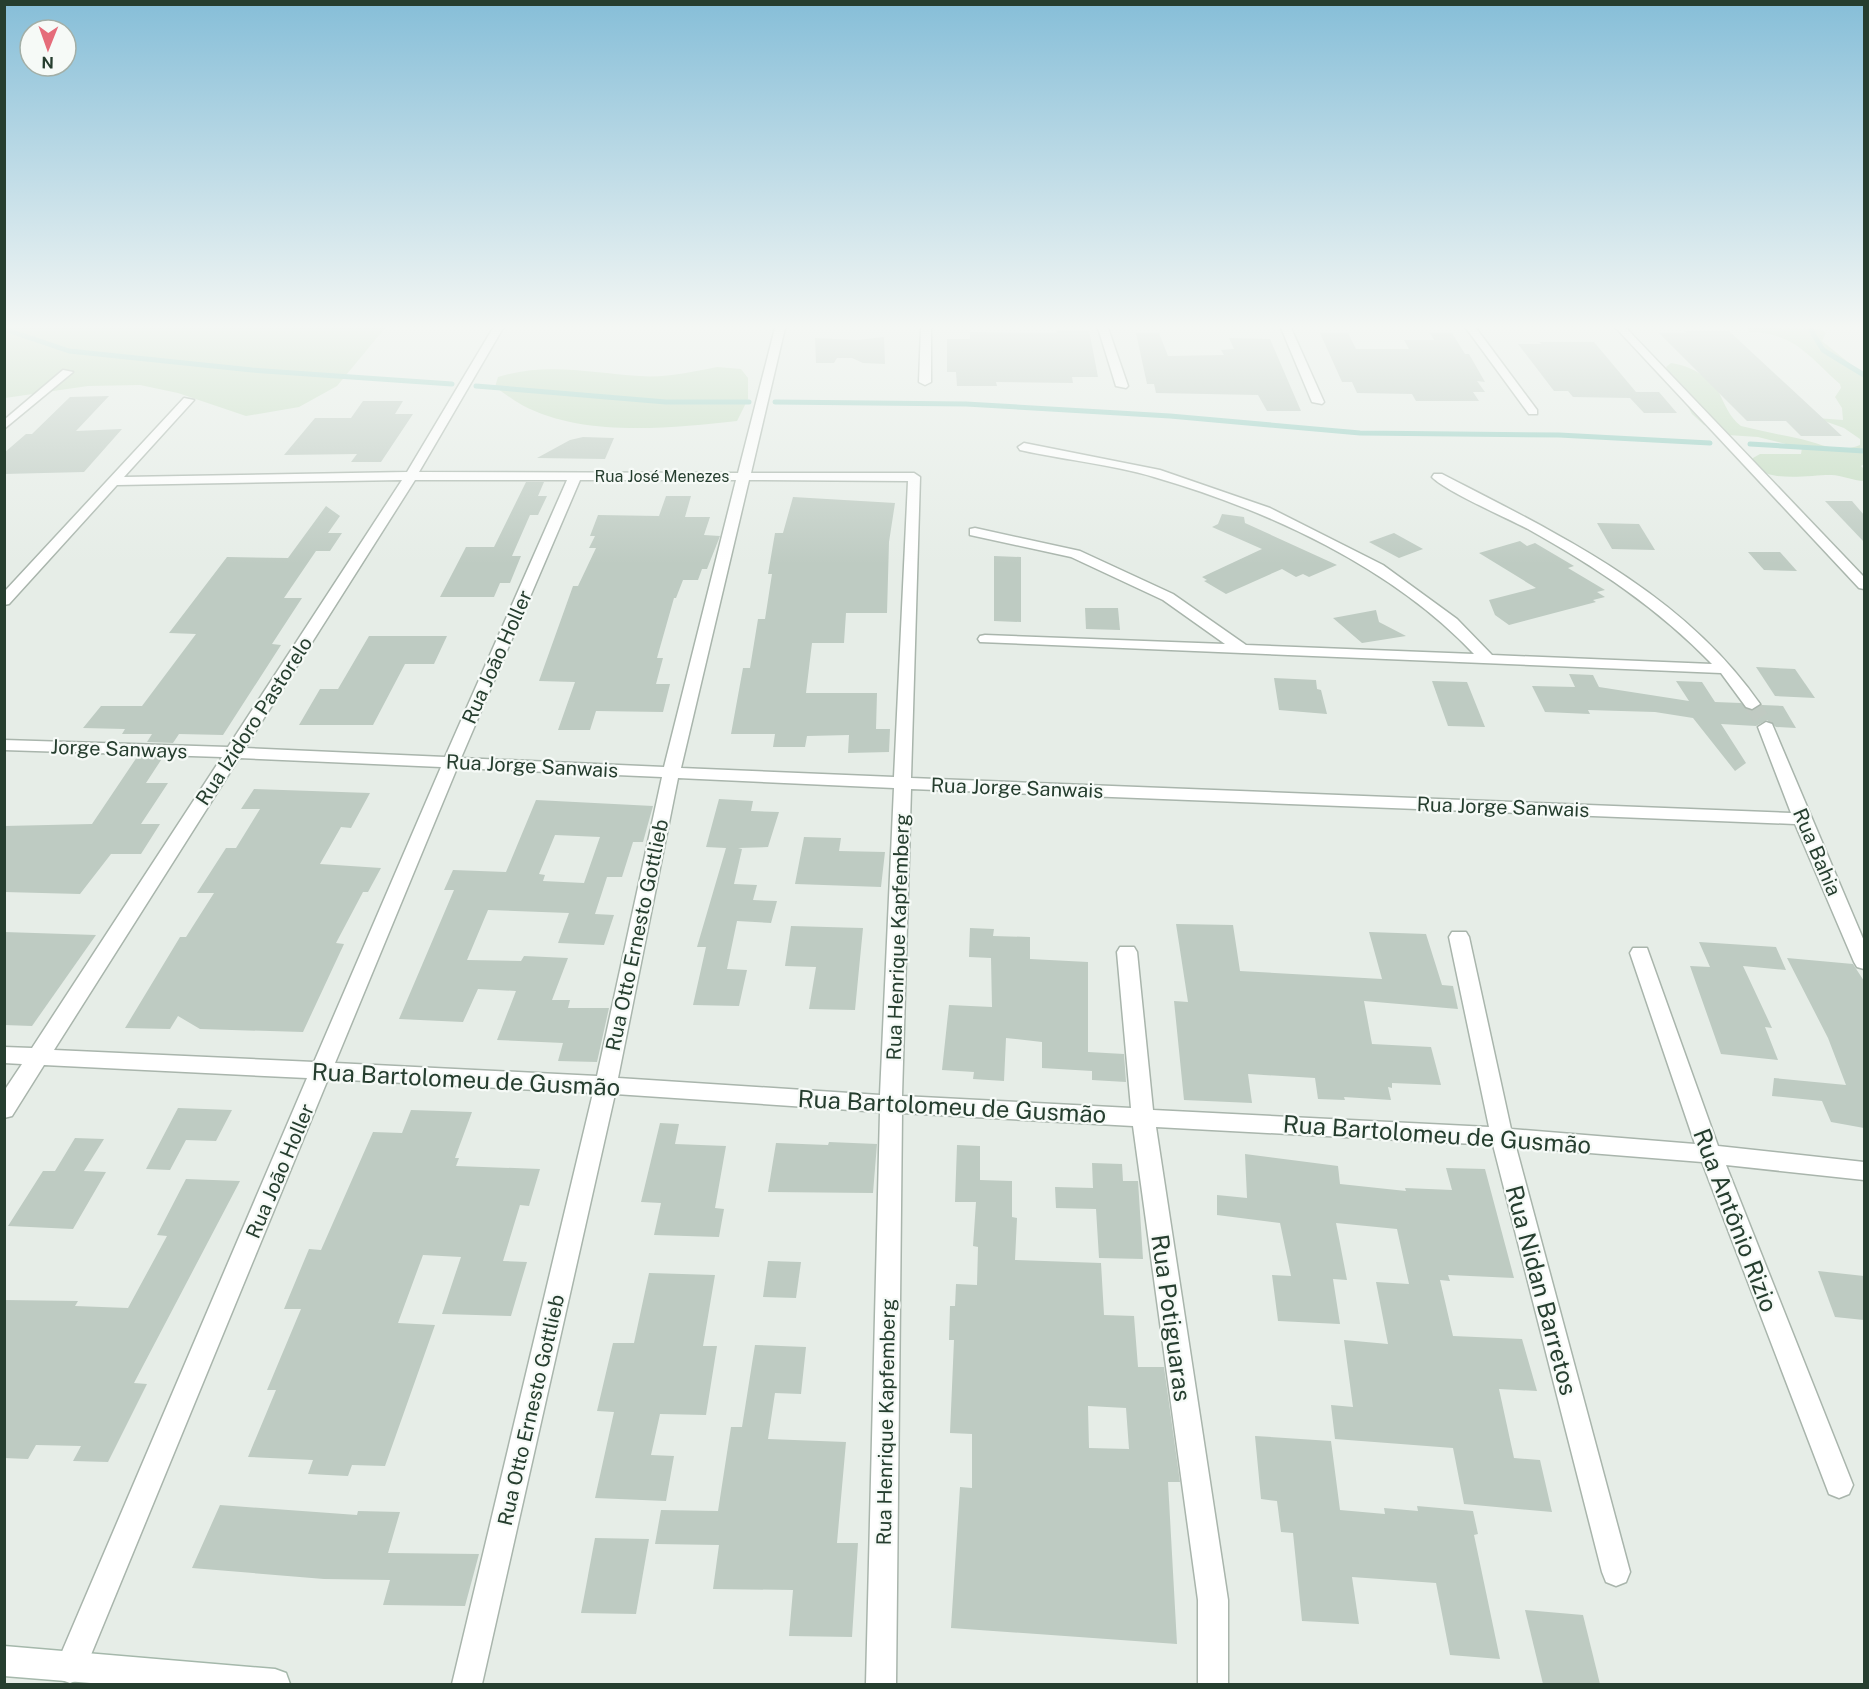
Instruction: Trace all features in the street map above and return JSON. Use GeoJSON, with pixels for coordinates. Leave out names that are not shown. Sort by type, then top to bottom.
{"type":"FeatureCollection","features":[{"type":"Feature","properties":{"kind":"street"},"geometry":{"type":"LineString","coordinates":[[4,426],[26,407]]}},
{"type":"Feature","properties":{"kind":"street"},"geometry":{"type":"LineString","coordinates":[[4,601],[183,407]]}},
{"type":"Feature","properties":{"kind":"street","name":"Rua Izidoro Pastorelo"},"geometry":{"type":"LineString","coordinates":[[4,1110],[411,476],[452,407]]}},
{"type":"Feature","properties":{"kind":"street","name":"Rua Otto Ernesto Gottlieb"},"geometry":{"type":"LineString","coordinates":[[467,1684],[606,1085],[671,773],[761,407]]}},
{"type":"Feature","properties":{"kind":"street"},"geometry":{"type":"LineString","coordinates":[[1529,407],[1533,412]]}},
{"type":"Feature","properties":{"kind":"street"},"geometry":{"type":"LineString","coordinates":[[1695,407],[1864,585]]}},
{"type":"Feature","properties":{"kind":"street"},"geometry":{"type":"LineString","coordinates":[[1024,447],[1156,473],[1266,511],[1377,568],[1452,622],[1486,658]]}},
{"type":"Feature","properties":{"kind":"street","name":"Rua José Menezes"},"geometry":{"type":"LineString","coordinates":[[115,481],[411,476],[914,477]]}},
{"type":"Feature","properties":{"kind":"street","name":"Rua João Holler"},"geometry":{"type":"LineString","coordinates":[[70,1668],[451,762],[575,476]]}},
{"type":"Feature","properties":{"kind":"street","name":"Rua Henrique Kapfemberg"},"geometry":{"type":"LineString","coordinates":[[881,1684],[891,1104],[914,477]]}},
{"type":"Feature","properties":{"kind":"street"},"geometry":{"type":"LineString","coordinates":[[1438,477],[1577,550],[1688,628],[1726,669],[1752,704]]}},
{"type":"Feature","properties":{"kind":"street"},"geometry":{"type":"LineString","coordinates":[[975,531],[1076,554],[1168,597],[1242,649]]}},
{"type":"Feature","properties":{"kind":"street"},"geometry":{"type":"LineString","coordinates":[[985,639],[1726,669]]}},
{"type":"Feature","properties":{"kind":"street","name":"Rua Bahia"},"geometry":{"type":"LineString","coordinates":[[1770,734],[1802,819],[1864,962]]}},
{"type":"Feature","properties":{"kind":"street","name":"Jorge Sanways"},"geometry":{"type":"LineString","coordinates":[[4,745],[95,746],[233,754]]}},
{"type":"Feature","properties":{"kind":"street","name":"Rua Jorge Sanwais"},"geometry":{"type":"LineString","coordinates":[[233,754],[1802,819]]}},
{"type":"Feature","properties":{"kind":"street","name":"Rua Nidan Barretos"},"geometry":{"type":"LineString","coordinates":[[1459,937],[1502,1137],[1616,1572]]}},
{"type":"Feature","properties":{"kind":"street","name":"Rua Potiguaras"},"geometry":{"type":"LineString","coordinates":[[1126,952],[1143,1116],[1213,1600],[1213,1684]]}},
{"type":"Feature","properties":{"kind":"street","name":"Rua Antônio Rizio"},"geometry":{"type":"LineString","coordinates":[[1640,953],[1710,1154],[1839,1485]]}},
{"type":"Feature","properties":{"kind":"street","name":"Rua Bartolomeu de Gusmão"},"geometry":{"type":"LineString","coordinates":[[4,1055],[606,1085],[891,1104],[1502,1137],[1710,1154],[1864,1171]]}},
{"type":"Feature","properties":{"kind":"street"},"geometry":{"type":"LineString","coordinates":[[4,1660],[70,1668],[275,1684]]}},
{"type":"Feature","properties":{"kind":"green space"},"geometry":{"type":"Polygon","coordinates":[[[219,407],[299,407],[299,407],[246,416],[219,407]]]}},
{"type":"Feature","properties":{"kind":"green space"},"geometry":{"type":"Polygon","coordinates":[[[526,407],[744,407],[737,421],[656,428],[599,426],[546,415],[526,407]]]}},
{"type":"Feature","properties":{"kind":"green space"},"geometry":{"type":"Polygon","coordinates":[[[1688,407],[1726,407],[1741,426],[1830,447],[1852,448],[1860,445],[1860,439],[1844,428],[1816,418],[1843,420],[1842,408],[1864,407],[1864,464],[1861,466],[1864,469],[1864,481],[1835,475],[1786,477],[1764,472],[1756,467],[1753,458],[1760,454],[1801,454],[1802,448],[1758,437],[1728,435],[1704,425],[1688,407]]]}},
{"type":"Feature","properties":{"kind":"building"},"geometry":{"type":"Polygon","coordinates":[[[60,407],[99,407],[76,431],[122,429],[84,472],[4,474],[4,453],[26,434],[32,434],[60,407]]]}},
{"type":"Feature","properties":{"kind":"building"},"geometry":{"type":"Polygon","coordinates":[[[359,407],[399,407],[395,414],[413,414],[381,462],[351,462],[357,454],[284,455],[315,418],[351,418],[359,407]]]}},
{"type":"Feature","properties":{"kind":"building"},"geometry":{"type":"Polygon","coordinates":[[[1265,407],[1299,407],[1301,411],[1267,411],[1265,407]]]}},
{"type":"Feature","properties":{"kind":"building"},"geometry":{"type":"Polygon","coordinates":[[[1638,407],[1672,407],[1677,413],[1644,413],[1638,407]]]}},
{"type":"Feature","properties":{"kind":"building"},"geometry":{"type":"Polygon","coordinates":[[[1733,407],[1811,407],[1842,436],[1801,436],[1786,421],[1747,421],[1733,407]]]}},
{"type":"Feature","properties":{"kind":"building"},"geometry":{"type":"Polygon","coordinates":[[[583,437],[614,438],[605,459],[537,458],[570,440],[583,437]]]}},
{"type":"Feature","properties":{"kind":"building"},"geometry":{"type":"Polygon","coordinates":[[[526,482],[544,482],[538,496],[547,496],[538,515],[530,515],[512,556],[521,556],[510,583],[500,583],[494,597],[440,597],[466,547],[494,547],[526,482]]]}},
{"type":"Feature","properties":{"kind":"building"},"geometry":{"type":"Polygon","coordinates":[[[666,496],[691,496],[685,517],[710,517],[704,535],[720,536],[707,569],[702,569],[698,580],[683,580],[674,598],[657,658],[663,658],[656,684],[670,684],[663,712],[596,711],[590,730],[558,730],[575,682],[539,681],[573,586],[578,586],[596,548],[589,548],[595,536],[590,536],[598,515],[659,516],[666,496]]]}},
{"type":"Feature","properties":{"kind":"building"},"geometry":{"type":"Polygon","coordinates":[[[793,497],[895,503],[889,542],[887,613],[846,613],[844,643],[812,643],[806,693],[877,693],[876,729],[890,729],[889,752],[848,753],[849,735],[807,736],[805,747],[773,747],[775,734],[731,734],[743,668],[750,668],[758,619],[765,619],[772,574],[768,574],[775,533],[783,533],[793,497]]]}},
{"type":"Feature","properties":{"kind":"building"},"geometry":{"type":"Polygon","coordinates":[[[1825,501],[1852,501],[1864,515],[1864,542],[1825,501]]]}},
{"type":"Feature","properties":{"kind":"building"},"geometry":{"type":"Polygon","coordinates":[[[326,506],[340,516],[328,533],[342,533],[330,551],[316,551],[284,598],[302,598],[272,644],[281,645],[223,735],[179,734],[173,743],[147,742],[152,734],[122,734],[125,729],[83,728],[101,706],[142,706],[196,634],[169,633],[227,557],[288,558],[326,506]]]}},
{"type":"Feature","properties":{"kind":"building"},"geometry":{"type":"Polygon","coordinates":[[[1222,514],[1244,517],[1245,523],[1337,565],[1309,577],[1303,574],[1296,577],[1282,569],[1226,594],[1204,581],[1207,580],[1202,577],[1262,549],[1212,527],[1218,524],[1222,514]]]}},
{"type":"Feature","properties":{"kind":"building"},"geometry":{"type":"Polygon","coordinates":[[[1597,523],[1639,524],[1655,550],[1612,549],[1597,523]]]}},
{"type":"Feature","properties":{"kind":"building"},"geometry":{"type":"Polygon","coordinates":[[[1394,533],[1423,549],[1399,558],[1369,542],[1394,533]]]}},
{"type":"Feature","properties":{"kind":"building"},"geometry":{"type":"Polygon","coordinates":[[[1520,541],[1527,546],[1535,543],[1574,566],[1568,568],[1605,590],[1597,592],[1605,597],[1593,600],[1596,602],[1509,625],[1495,615],[1489,600],[1536,588],[1479,553],[1520,541]]]}},
{"type":"Feature","properties":{"kind":"building"},"geometry":{"type":"Polygon","coordinates":[[[1748,552],[1780,552],[1797,571],[1764,570],[1748,552]]]}},
{"type":"Feature","properties":{"kind":"building"},"geometry":{"type":"Polygon","coordinates":[[[994,556],[1021,557],[1021,622],[994,621],[994,556]]]}},
{"type":"Feature","properties":{"kind":"building"},"geometry":{"type":"Polygon","coordinates":[[[1085,608],[1118,608],[1120,630],[1086,629],[1085,608]]]}},
{"type":"Feature","properties":{"kind":"building"},"geometry":{"type":"Polygon","coordinates":[[[1376,610],[1379,622],[1406,636],[1362,643],[1333,618],[1376,610]]]}},
{"type":"Feature","properties":{"kind":"building"},"geometry":{"type":"Polygon","coordinates":[[[369,636],[447,636],[434,664],[405,664],[373,725],[299,725],[320,689],[338,689],[369,636]]]}},
{"type":"Feature","properties":{"kind":"building"},"geometry":{"type":"Polygon","coordinates":[[[1756,667],[1795,669],[1815,698],[1775,696],[1756,667]]]}},
{"type":"Feature","properties":{"kind":"building"},"geometry":{"type":"Polygon","coordinates":[[[1569,674],[1593,675],[1599,687],[1689,701],[1676,681],[1702,682],[1715,702],[1741,703],[1751,711],[1762,705],[1783,706],[1796,728],[1776,727],[1767,720],[1756,726],[1721,724],[1746,763],[1735,771],[1693,718],[1655,712],[1588,710],[1590,714],[1545,712],[1532,686],[1575,687],[1569,674]]]}},
{"type":"Feature","properties":{"kind":"building"},"geometry":{"type":"Polygon","coordinates":[[[1274,678],[1316,680],[1317,689],[1321,690],[1327,714],[1279,710],[1274,678]]]}},
{"type":"Feature","properties":{"kind":"building"},"geometry":{"type":"Polygon","coordinates":[[[1432,681],[1467,682],[1485,727],[1448,726],[1432,681]]]}},
{"type":"Feature","properties":{"kind":"building"},"geometry":{"type":"Polygon","coordinates":[[[137,757],[163,757],[146,783],[168,783],[141,824],[160,824],[141,854],[111,854],[80,894],[4,892],[4,826],[92,824],[137,757]]]}},
{"type":"Feature","properties":{"kind":"building"},"geometry":{"type":"Polygon","coordinates":[[[254,789],[370,793],[351,828],[341,827],[320,864],[381,868],[368,892],[363,892],[336,943],[344,944],[303,1032],[200,1029],[178,1016],[170,1029],[125,1028],[180,937],[186,937],[214,893],[197,893],[226,848],[236,848],[260,809],[241,809],[254,789]]]}},
{"type":"Feature","properties":{"kind":"building"},"geometry":{"type":"Polygon","coordinates":[[[719,799],[753,801],[751,811],[779,812],[768,847],[738,848],[742,849],[734,884],[757,885],[753,900],[777,901],[771,923],[737,921],[727,969],[747,970],[739,1006],[693,1005],[706,947],[697,947],[726,848],[706,847],[719,799]]]}},
{"type":"Feature","properties":{"kind":"building"},"geometry":{"type":"Polygon","coordinates":[[[536,800],[653,806],[643,842],[633,842],[622,877],[607,877],[595,914],[614,915],[604,945],[558,943],[569,913],[488,910],[467,960],[521,961],[524,956],[568,958],[552,1000],[570,1000],[568,1008],[609,1008],[597,1062],[558,1061],[563,1043],[497,1040],[516,991],[478,989],[463,1022],[399,1019],[454,890],[444,890],[453,870],[506,872],[536,800]],[[555,835],[539,874],[545,875],[543,881],[584,883],[600,837],[555,835]]]}},
{"type":"Feature","properties":{"kind":"building"},"geometry":{"type":"Polygon","coordinates":[[[804,837],[841,838],[839,851],[885,852],[881,887],[795,884],[804,837]]]}},
{"type":"Feature","properties":{"kind":"building"},"geometry":{"type":"Polygon","coordinates":[[[1176,924],[1233,925],[1240,971],[1382,979],[1369,932],[1426,934],[1442,985],[1453,986],[1458,1009],[1364,1001],[1372,1044],[1431,1047],[1441,1085],[1392,1083],[1392,1088],[1388,1087],[1391,1100],[1344,1097],[1345,1100],[1318,1099],[1315,1078],[1248,1074],[1252,1103],[1184,1100],[1174,1001],[1188,1002],[1176,924]]]}},
{"type":"Feature","properties":{"kind":"building"},"geometry":{"type":"Polygon","coordinates":[[[791,926],[863,928],[855,1010],[809,1009],[816,967],[785,966],[791,926]]]}},
{"type":"Feature","properties":{"kind":"building"},"geometry":{"type":"Polygon","coordinates":[[[970,928],[994,929],[993,936],[1030,937],[1030,959],[1088,962],[1088,1052],[1124,1054],[1126,1082],[1092,1080],[1092,1071],[1042,1068],[1042,1042],[1006,1038],[1004,1081],[973,1079],[974,1072],[942,1070],[949,1005],[992,1007],[991,958],[969,957],[970,928]]]}},
{"type":"Feature","properties":{"kind":"building"},"geometry":{"type":"Polygon","coordinates":[[[4,932],[96,935],[32,1026],[4,1025],[4,932]]]}},
{"type":"Feature","properties":{"kind":"building"},"geometry":{"type":"Polygon","coordinates":[[[1699,942],[1776,947],[1786,970],[1743,966],[1772,1028],[1765,1027],[1778,1060],[1721,1054],[1690,966],[1710,967],[1699,942]]]}},
{"type":"Feature","properties":{"kind":"building"},"geometry":{"type":"Polygon","coordinates":[[[1787,958],[1853,964],[1864,981],[1864,1128],[1831,1122],[1822,1101],[1772,1096],[1774,1078],[1846,1085],[1828,1038],[1787,958]]]}},
{"type":"Feature","properties":{"kind":"building"},"geometry":{"type":"Polygon","coordinates":[[[178,1108],[232,1110],[216,1141],[186,1140],[170,1170],[146,1169],[178,1108]]]}},
{"type":"Feature","properties":{"kind":"building"},"geometry":{"type":"Polygon","coordinates":[[[411,1110],[472,1112],[455,1158],[459,1158],[456,1166],[540,1169],[529,1206],[520,1205],[503,1261],[527,1262],[511,1316],[442,1314],[461,1257],[423,1255],[398,1323],[435,1325],[385,1466],[352,1465],[348,1476],[308,1474],[313,1460],[248,1457],[276,1390],[267,1390],[301,1309],[284,1309],[309,1249],[321,1250],[373,1132],[402,1133],[411,1110]]]}},
{"type":"Feature","properties":{"kind":"building"},"geometry":{"type":"Polygon","coordinates":[[[660,1123],[679,1124],[675,1144],[726,1146],[715,1208],[724,1209],[719,1237],[654,1235],[661,1203],[641,1202],[660,1123]]]}},
{"type":"Feature","properties":{"kind":"building"},"geometry":{"type":"Polygon","coordinates":[[[75,1138],[104,1139],[84,1171],[106,1172],[73,1229],[8,1226],[43,1171],[55,1171],[75,1138]]]}},
{"type":"Feature","properties":{"kind":"building"},"geometry":{"type":"Polygon","coordinates":[[[829,1142],[877,1144],[873,1193],[768,1192],[776,1143],[828,1145],[829,1142]]]}},
{"type":"Feature","properties":{"kind":"building"},"geometry":{"type":"Polygon","coordinates":[[[957,1145],[980,1146],[980,1180],[1012,1181],[1012,1217],[1017,1218],[1015,1260],[1101,1263],[1104,1315],[1134,1316],[1138,1367],[1164,1367],[1180,1482],[1168,1482],[1177,1644],[951,1628],[960,1487],[972,1488],[972,1434],[950,1433],[954,1340],[949,1340],[950,1306],[955,1306],[956,1284],[977,1285],[978,1247],[973,1246],[976,1202],[955,1202],[957,1145]],[[1088,1406],[1089,1448],[1129,1449],[1126,1408],[1088,1406]]]}},
{"type":"Feature","properties":{"kind":"building"},"geometry":{"type":"Polygon","coordinates":[[[1245,1154],[1338,1166],[1340,1184],[1406,1191],[1405,1188],[1452,1190],[1446,1168],[1485,1169],[1514,1278],[1448,1275],[1450,1281],[1440,1280],[1453,1336],[1522,1339],[1537,1391],[1499,1389],[1514,1458],[1540,1460],[1552,1512],[1464,1504],[1453,1448],[1335,1439],[1331,1405],[1353,1407],[1344,1340],[1388,1344],[1376,1282],[1409,1284],[1397,1229],[1336,1223],[1347,1280],[1333,1279],[1340,1324],[1278,1321],[1272,1275],[1291,1276],[1280,1223],[1217,1215],[1217,1195],[1247,1198],[1245,1154]]]}},
{"type":"Feature","properties":{"kind":"building"},"geometry":{"type":"Polygon","coordinates":[[[1092,1163],[1122,1164],[1123,1181],[1138,1181],[1143,1259],[1099,1258],[1096,1209],[1056,1208],[1055,1187],[1093,1188],[1092,1163]]]}},
{"type":"Feature","properties":{"kind":"building"},"geometry":{"type":"Polygon","coordinates":[[[186,1179],[240,1181],[134,1383],[147,1384],[108,1462],[73,1461],[81,1446],[36,1445],[28,1459],[4,1458],[4,1300],[78,1301],[75,1306],[128,1308],[167,1236],[157,1235],[186,1179]]]}},
{"type":"Feature","properties":{"kind":"building"},"geometry":{"type":"Polygon","coordinates":[[[768,1261],[801,1262],[796,1298],[763,1297],[768,1261]]]}},
{"type":"Feature","properties":{"kind":"building"},"geometry":{"type":"Polygon","coordinates":[[[1818,1271],[1864,1276],[1864,1320],[1835,1317],[1818,1271]]]}},
{"type":"Feature","properties":{"kind":"building"},"geometry":{"type":"Polygon","coordinates":[[[649,1273],[715,1275],[703,1346],[717,1346],[706,1415],[660,1414],[651,1455],[674,1456],[666,1501],[595,1498],[614,1412],[597,1411],[613,1343],[634,1343],[649,1273]]]}},
{"type":"Feature","properties":{"kind":"building"},"geometry":{"type":"Polygon","coordinates":[[[755,1345],[806,1347],[801,1394],[775,1393],[768,1439],[846,1442],[837,1543],[858,1543],[852,1637],[789,1636],[793,1590],[713,1589],[719,1545],[655,1544],[661,1510],[718,1511],[731,1427],[742,1427],[755,1345]]]}},
{"type":"Feature","properties":{"kind":"building"},"geometry":{"type":"Polygon","coordinates":[[[1255,1436],[1331,1441],[1340,1510],[1385,1514],[1384,1508],[1418,1511],[1417,1506],[1473,1511],[1478,1534],[1474,1535],[1500,1659],[1450,1655],[1436,1583],[1352,1577],[1359,1624],[1302,1621],[1293,1533],[1281,1532],[1277,1501],[1261,1499],[1255,1436]]]}},
{"type":"Feature","properties":{"kind":"building"},"geometry":{"type":"Polygon","coordinates":[[[220,1505],[357,1515],[358,1511],[400,1512],[388,1553],[479,1554],[465,1606],[383,1605],[390,1580],[324,1579],[192,1568],[220,1505]]]}},
{"type":"Feature","properties":{"kind":"building"},"geometry":{"type":"Polygon","coordinates":[[[595,1538],[649,1539],[636,1614],[581,1613],[595,1538]]]}},
{"type":"Feature","properties":{"kind":"building"},"geometry":{"type":"Polygon","coordinates":[[[1525,1610],[1583,1615],[1600,1684],[1543,1684],[1525,1610]]]}},
{"type":"Feature","properties":{"kind":"waterway"},"geometry":{"type":"LineString","coordinates":[[1014,407],[1170,416],[1360,433],[1559,435],[1710,443]]}},
{"type":"Feature","properties":{"kind":"waterway"},"geometry":{"type":"LineString","coordinates":[[1750,444],[1864,451]]}},
{"type":"Feature","properties":{"kind":"tunnel"},"geometry":{"type":"LineString","coordinates":[[1752,704],[1766,727]]}}]}
